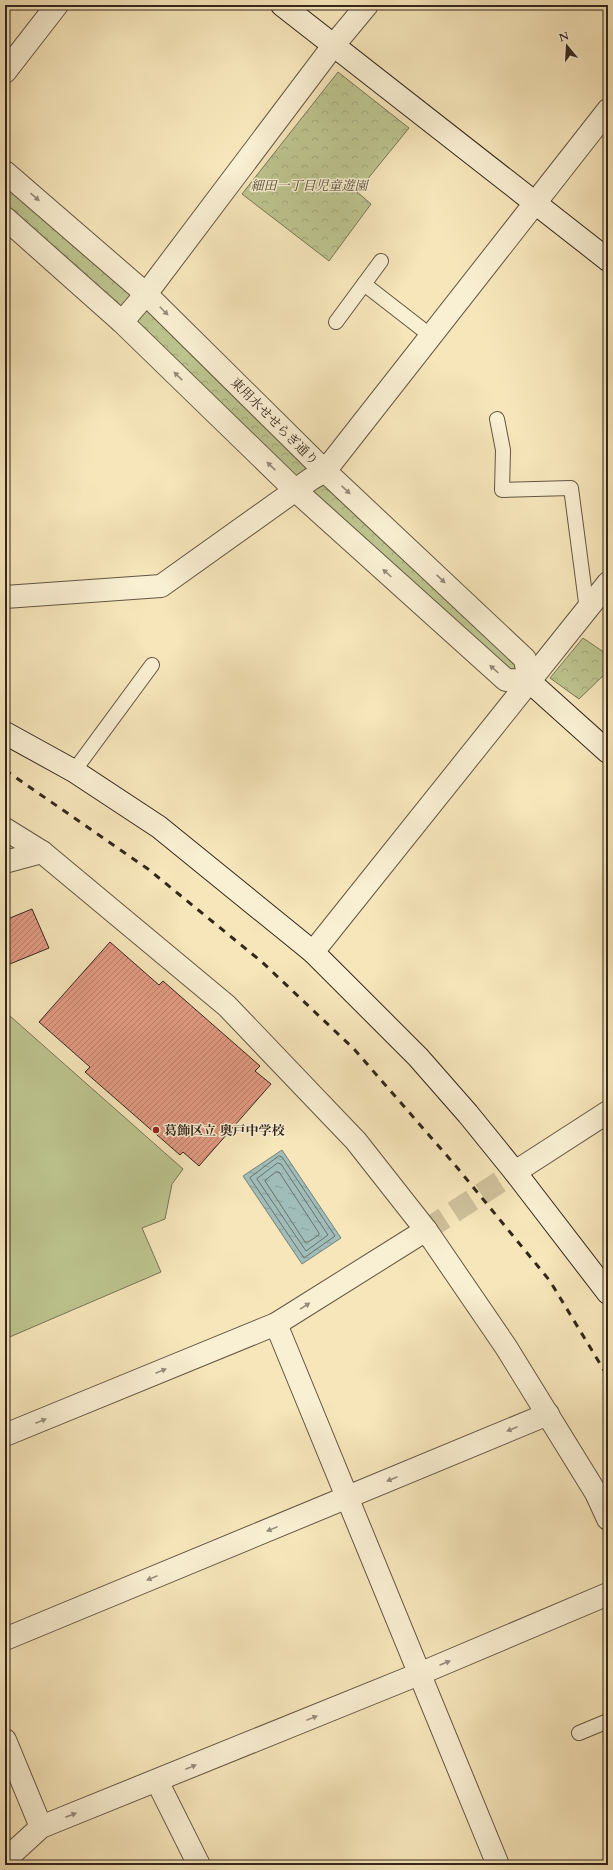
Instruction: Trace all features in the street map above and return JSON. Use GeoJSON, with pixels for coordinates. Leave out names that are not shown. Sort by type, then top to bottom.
{"type":"FeatureCollection","features":[{"type":"Feature","properties":{"kind":"street"},"geometry":{"type":"LineString","coordinates":[[5,72],[57,5]]}},
{"type":"Feature","properties":{"kind":"street"},"geometry":{"type":"LineString","coordinates":[[282,5],[608,260]]}},
{"type":"Feature","properties":{"kind":"street"},"geometry":{"type":"LineString","coordinates":[[122,322],[146,294],[333,46],[367,5]]}},
{"type":"Feature","properties":{"kind":"street"},"geometry":{"type":"LineString","coordinates":[[5,597],[161,586],[325,471],[608,110]]}},
{"type":"Feature","properties":{"kind":"street","name":"東用水せせらぎ通り"},"geometry":{"type":"LineString","coordinates":[[5,172],[146,294],[325,471],[525,659],[529,681]]}},
{"type":"Feature","properties":{"kind":"street"},"geometry":{"type":"LineString","coordinates":[[5,218],[122,322],[296,490],[506,680],[529,681],[608,752]]}},
{"type":"Feature","properties":{"kind":"street"},"geometry":{"type":"LineString","coordinates":[[313,952],[608,583]]}},
{"type":"Feature","properties":{"kind":"street"},"geometry":{"type":"LineString","coordinates":[[5,733],[74,771],[159,827],[313,952],[418,1057],[515,1172],[608,1293]]}},
{"type":"Feature","properties":{"kind":"street"},"geometry":{"type":"LineString","coordinates":[[5,829],[42,852],[227,1006],[356,1141],[426,1230],[506,1347],[596,1493],[608,1519]]}},
{"type":"Feature","properties":{"kind":"street"},"geometry":{"type":"LineString","coordinates":[[5,862],[42,852]]}},
{"type":"Feature","properties":{"kind":"street"},"geometry":{"type":"LineString","coordinates":[[515,1172],[608,1112]]}},
{"type":"Feature","properties":{"kind":"street"},"geometry":{"type":"LineString","coordinates":[[5,1435],[276,1324],[426,1230]]}},
{"type":"Feature","properties":{"kind":"street"},"geometry":{"type":"LineString","coordinates":[[276,1324],[498,1865]]}},
{"type":"Feature","properties":{"kind":"street"},"geometry":{"type":"LineString","coordinates":[[5,1639],[548,1414]]}},
{"type":"Feature","properties":{"kind":"street"},"geometry":{"type":"LineString","coordinates":[[5,1860],[41,1827],[419,1674],[608,1594]]}},
{"type":"Feature","properties":{"kind":"street"},"geometry":{"type":"LineString","coordinates":[[5,1740],[41,1827]]}},
{"type":"Feature","properties":{"kind":"street"},"geometry":{"type":"LineString","coordinates":[[157,1781],[199,1865]]}},
{"type":"Feature","properties":{"kind":"lane"},"geometry":{"type":"LineString","coordinates":[[336,322],[382,261]]}},
{"type":"Feature","properties":{"kind":"lane"},"geometry":{"type":"LineString","coordinates":[[364,284],[431,336]]}},
{"type":"Feature","properties":{"kind":"lane"},"geometry":{"type":"LineString","coordinates":[[497,419],[503,450],[502,490],[571,488],[586,610]]}},
{"type":"Feature","properties":{"kind":"lane"},"geometry":{"type":"LineString","coordinates":[[74,771],[152,665]]}},
{"type":"Feature","properties":{"kind":"lane"},"geometry":{"type":"LineString","coordinates":[[579,1733],[608,1721]]}},
{"type":"Feature","properties":{"kind":"green space","name":"細田一丁目児童遊園"},"geometry":{"type":"Polygon","coordinates":[[[338,72],[409,128],[357,192],[371,204],[329,261],[242,194],[338,72]]]}},
{"type":"Feature","properties":{"kind":"green space"},"geometry":{"type":"Polygon","coordinates":[[[5,176],[142,294],[124,315],[5,210],[5,176]]]}},
{"type":"Feature","properties":{"kind":"green space"},"geometry":{"type":"Polygon","coordinates":[[[146,297],[321,470],[299,482],[128,318],[146,297]]]}},
{"type":"Feature","properties":{"kind":"green space"},"geometry":{"type":"Polygon","coordinates":[[[324,474],[527,666],[510,672],[303,485],[324,474]]]}},
{"type":"Feature","properties":{"kind":"green space"},"geometry":{"type":"Polygon","coordinates":[[[583,638],[608,655],[608,671],[579,699],[550,678],[583,638]]]}},
{"type":"Feature","properties":{"kind":"green space"},"geometry":{"type":"Polygon","coordinates":[[[5,1014],[10,1016],[183,1169],[172,1184],[165,1219],[142,1228],[161,1272],[5,1339],[5,1014]]]}},
{"type":"Feature","properties":{"kind":"water"},"geometry":{"type":"Polygon","coordinates":[[[282,1150],[341,1238],[302,1264],[243,1176],[282,1150]]]}},
{"type":"Feature","properties":{"kind":"building"},"geometry":{"type":"Polygon","coordinates":[[[32,909],[49,948],[5,966],[5,920],[32,909]]]}},
{"type":"Feature","properties":{"kind":"building"},"geometry":{"type":"Polygon","coordinates":[[[110,942],[159,985],[163,981],[260,1066],[255,1071],[271,1084],[199,1166],[183,1152],[180,1155],[85,1072],[90,1067],[39,1022],[110,942]]]}},
{"type":"Feature","properties":{"kind":"tunnel"},"geometry":{"type":"LineString","coordinates":[[426,1230],[515,1172]]}},
{"type":"Feature","properties":{"kind":"railway"},"geometry":{"type":"LineString","coordinates":[[5,770],[148,869],[262,962],[354,1049],[455,1165],[550,1281],[608,1377]]}},
{"type":"Feature","properties":{"kind":"place","name":"葛飾区立 奥戸中学校"},"geometry":{"type":"Point","coordinates":[156,1130]}}]}
